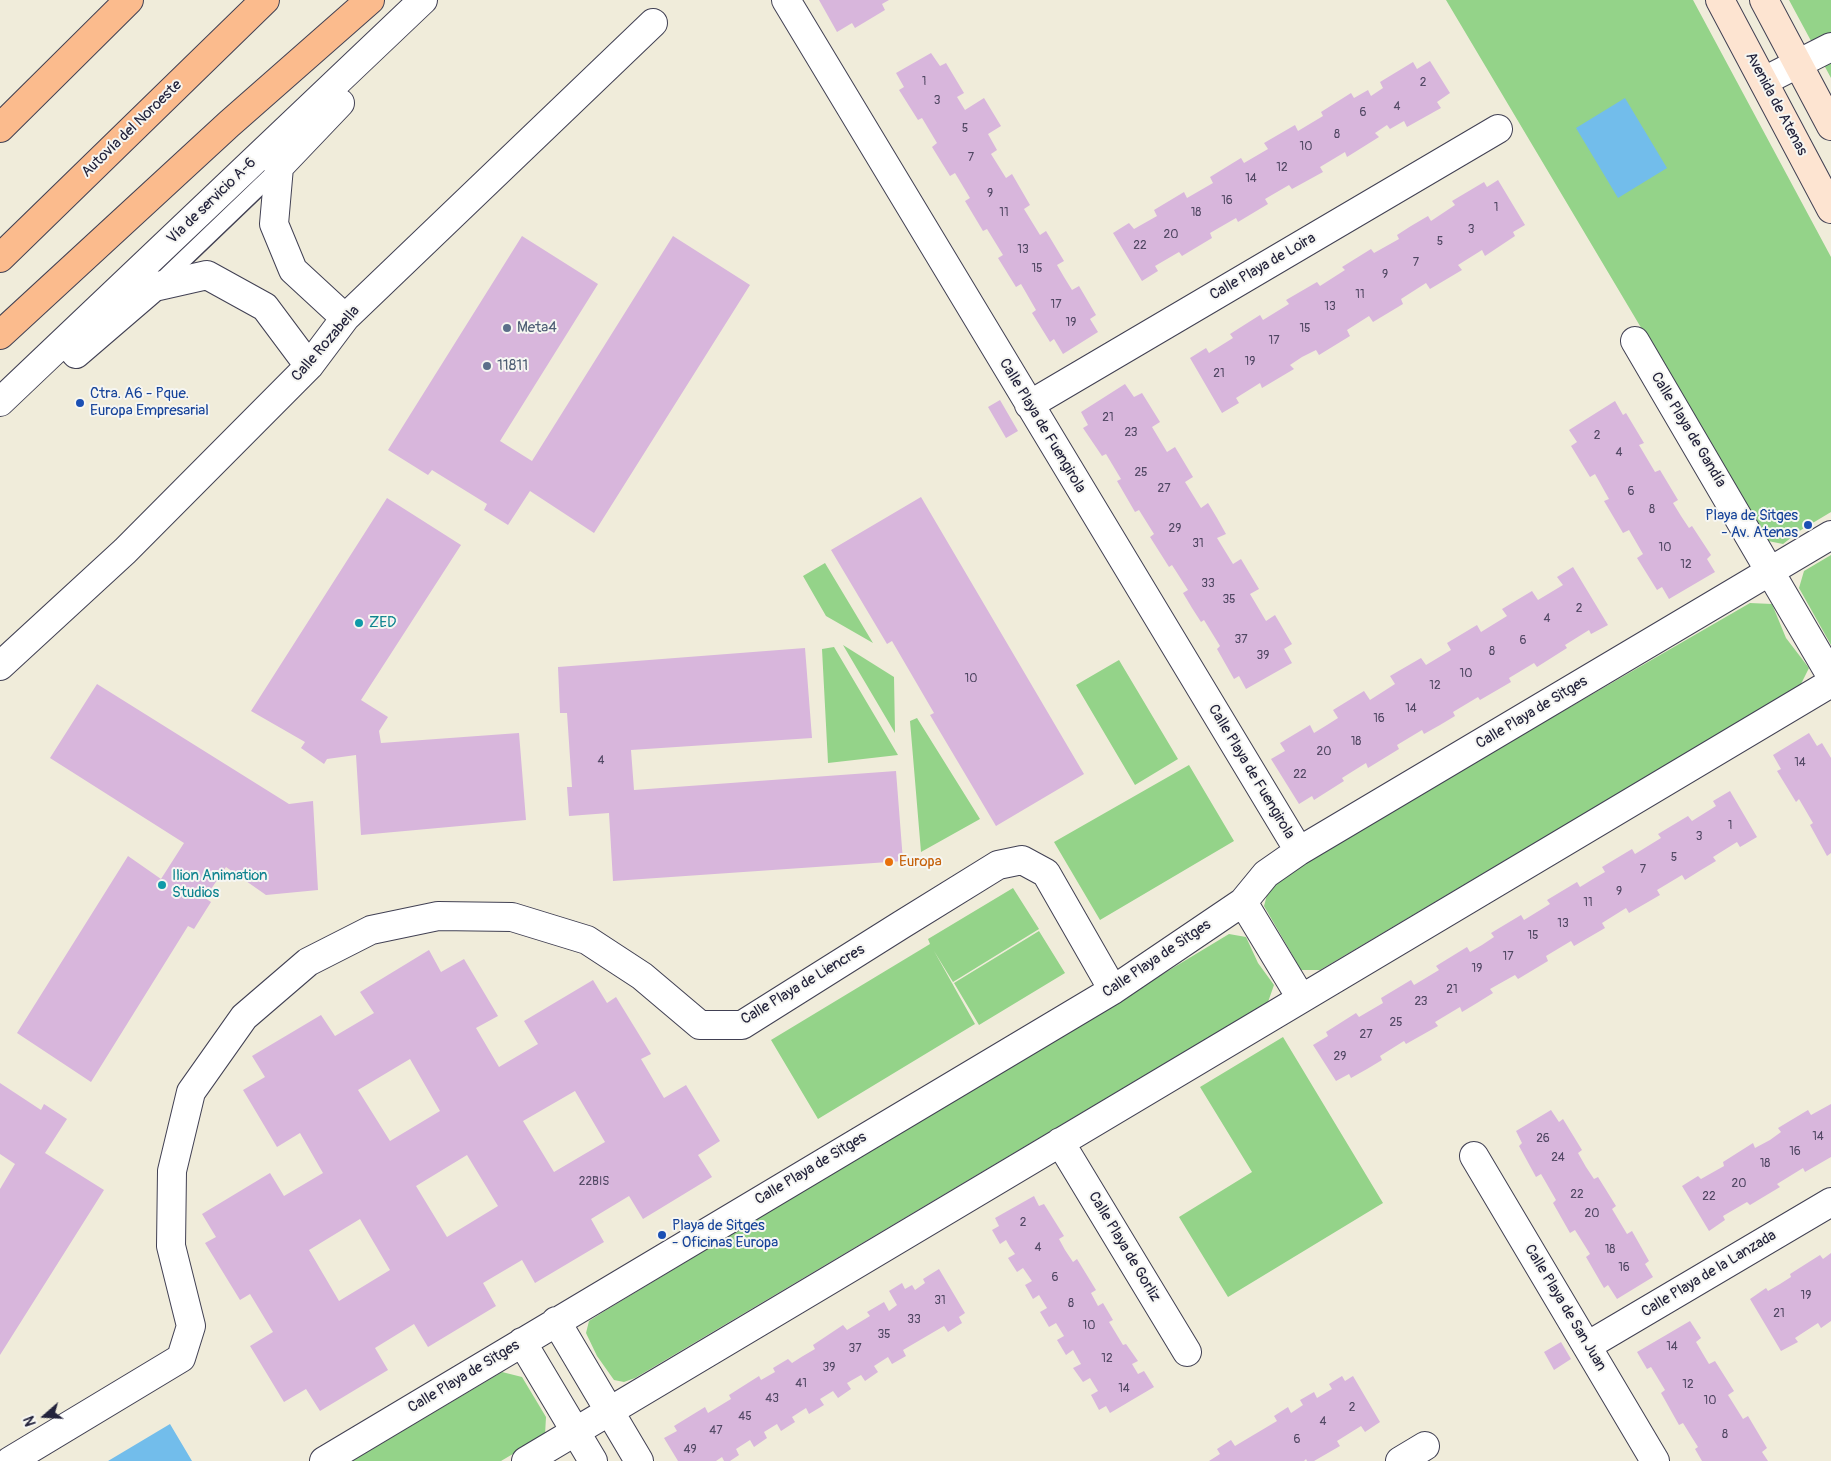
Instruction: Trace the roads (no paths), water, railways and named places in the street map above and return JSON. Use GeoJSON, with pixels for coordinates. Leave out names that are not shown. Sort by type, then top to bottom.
{"type":"FeatureCollection","features":[{"type":"Feature","properties":{"kind":"highway"},"geometry":{"type":"LineString","coordinates":[[0,128],[129,0]]}},
{"type":"Feature","properties":{"kind":"highway","name":"Autovía del Noroeste"},"geometry":{"type":"LineString","coordinates":[[0,258],[265,0]]}},
{"type":"Feature","properties":{"kind":"highway"},"geometry":{"type":"LineString","coordinates":[[0,335],[229,124],[370,0]]}},
{"type":"Feature","properties":{"kind":"main road","name":"Avenida de Atenas"},"geometry":{"type":"LineString","coordinates":[[1720,0],[1831,209]]}},
{"type":"Feature","properties":{"kind":"main road"},"geometry":{"type":"LineString","coordinates":[[1764,0],[1831,126]]}},
{"type":"Feature","properties":{"kind":"street","name":"Vía de servicio A-6"},"geometry":{"type":"LineString","coordinates":[[0,402],[423,0]]}},
{"type":"Feature","properties":{"kind":"street"},"geometry":{"type":"LineString","coordinates":[[345,318],[293,270],[274,224],[279,168],[437,0]]}},
{"type":"Feature","properties":{"kind":"street","name":"Calle Playa de Fuengirola"},"geometry":{"type":"LineString","coordinates":[[786,0],[1299,851]]}},
{"type":"Feature","properties":{"kind":"street","name":"Calle Rozabella"},"geometry":{"type":"LineString","coordinates":[[0,666],[125,551],[309,366],[345,318],[653,23]]}},
{"type":"Feature","properties":{"kind":"street"},"geometry":{"type":"LineString","coordinates":[[1764,81],[1831,46]]}},
{"type":"Feature","properties":{"kind":"street","name":"Calle Playa de Loira"},"geometry":{"type":"LineString","coordinates":[[1029,405],[1498,129]]}},
{"type":"Feature","properties":{"kind":"street"},"geometry":{"type":"LineString","coordinates":[[0,417],[154,287],[207,276],[265,307],[309,366]]}},
{"type":"Feature","properties":{"kind":"street","name":"Calle Playa de Gandía"},"geometry":{"type":"LineString","coordinates":[[1635,341],[1831,676]]}},
{"type":"Feature","properties":{"kind":"street","name":"Calle Playa de Sitges"},"geometry":{"type":"LineString","coordinates":[[324,1461],[1113,990],[1243,902],[1266,874],[1299,851],[1831,535]]}},
{"type":"Feature","properties":{"kind":"street"},"geometry":{"type":"LineString","coordinates":[[526,1461],[1831,683]]}},
{"type":"Feature","properties":{"kind":"street","name":"Calle Playa de Liencres"},"geometry":{"type":"LineString","coordinates":[[10,1461],[181,1358],[191,1326],[171,1246],[172,1171],[191,1092],[244,1017],[308,962],[371,930],[438,916],[512,917],[587,940],[642,976],[700,1025],[742,1025],[998,865],[1022,860],[1046,873],[1113,990]]}},
{"type":"Feature","properties":{"kind":"street"},"geometry":{"type":"LineString","coordinates":[[1243,902],[1300,998]]}},
{"type":"Feature","properties":{"kind":"street","name":"Calle Playa de Gorliz"},"geometry":{"type":"LineString","coordinates":[[1060,1142],[1187,1352]]}},
{"type":"Feature","properties":{"kind":"street","name":"Calle Playa de San Juan"},"geometry":{"type":"LineString","coordinates":[[1474,1156],[1655,1461]]}},
{"type":"Feature","properties":{"kind":"street","name":"Calle Playa de la Lanzada"},"geometry":{"type":"LineString","coordinates":[[1588,1346],[1831,1202]]}},
{"type":"Feature","properties":{"kind":"street"},"geometry":{"type":"LineString","coordinates":[[556,1321],[639,1461]]}},
{"type":"Feature","properties":{"kind":"street"},"geometry":{"type":"LineString","coordinates":[[522,1342],[594,1461]]}},
{"type":"Feature","properties":{"kind":"street"},"geometry":{"type":"LineString","coordinates":[[1400,1461],[1425,1446]]}},
{"type":"Feature","properties":{"kind":"lane"},"geometry":{"type":"LineString","coordinates":[[154,287],[279,168]]}},
{"type":"Feature","properties":{"kind":"water"},"geometry":{"type":"Polygon","coordinates":[[[1625,98],[1667,168],[1618,198],[1576,128],[1625,98]]]}},
{"type":"Feature","properties":{"kind":"water"},"geometry":{"type":"Polygon","coordinates":[[[170,1424],[192,1461],[108,1461],[170,1424]]]}},
{"type":"Feature","properties":{"kind":"place","name":"Meta4"},"geometry":{"type":"Point","coordinates":[507,328]}},
{"type":"Feature","properties":{"kind":"place","name":"11811"},"geometry":{"type":"Point","coordinates":[487,366]}},
{"type":"Feature","properties":{"kind":"place","name":"Ctra. A6 - Pque. Europa Empresarial"},"geometry":{"type":"Point","coordinates":[80,403]}},
{"type":"Feature","properties":{"kind":"place","name":"Playa de Sitges - Av. Atenas"},"geometry":{"type":"Point","coordinates":[1808,525]}},
{"type":"Feature","properties":{"kind":"place","name":"ZED"},"geometry":{"type":"Point","coordinates":[359,623]}},
{"type":"Feature","properties":{"kind":"place","name":"Europa"},"geometry":{"type":"Point","coordinates":[889,862]}},
{"type":"Feature","properties":{"kind":"place","name":"Ilion Animation Studios"},"geometry":{"type":"Point","coordinates":[162,885]}},
{"type":"Feature","properties":{"kind":"place","name":"Playa de Sitges - Oficinas Europa"},"geometry":{"type":"Point","coordinates":[662,1235]}}]}
